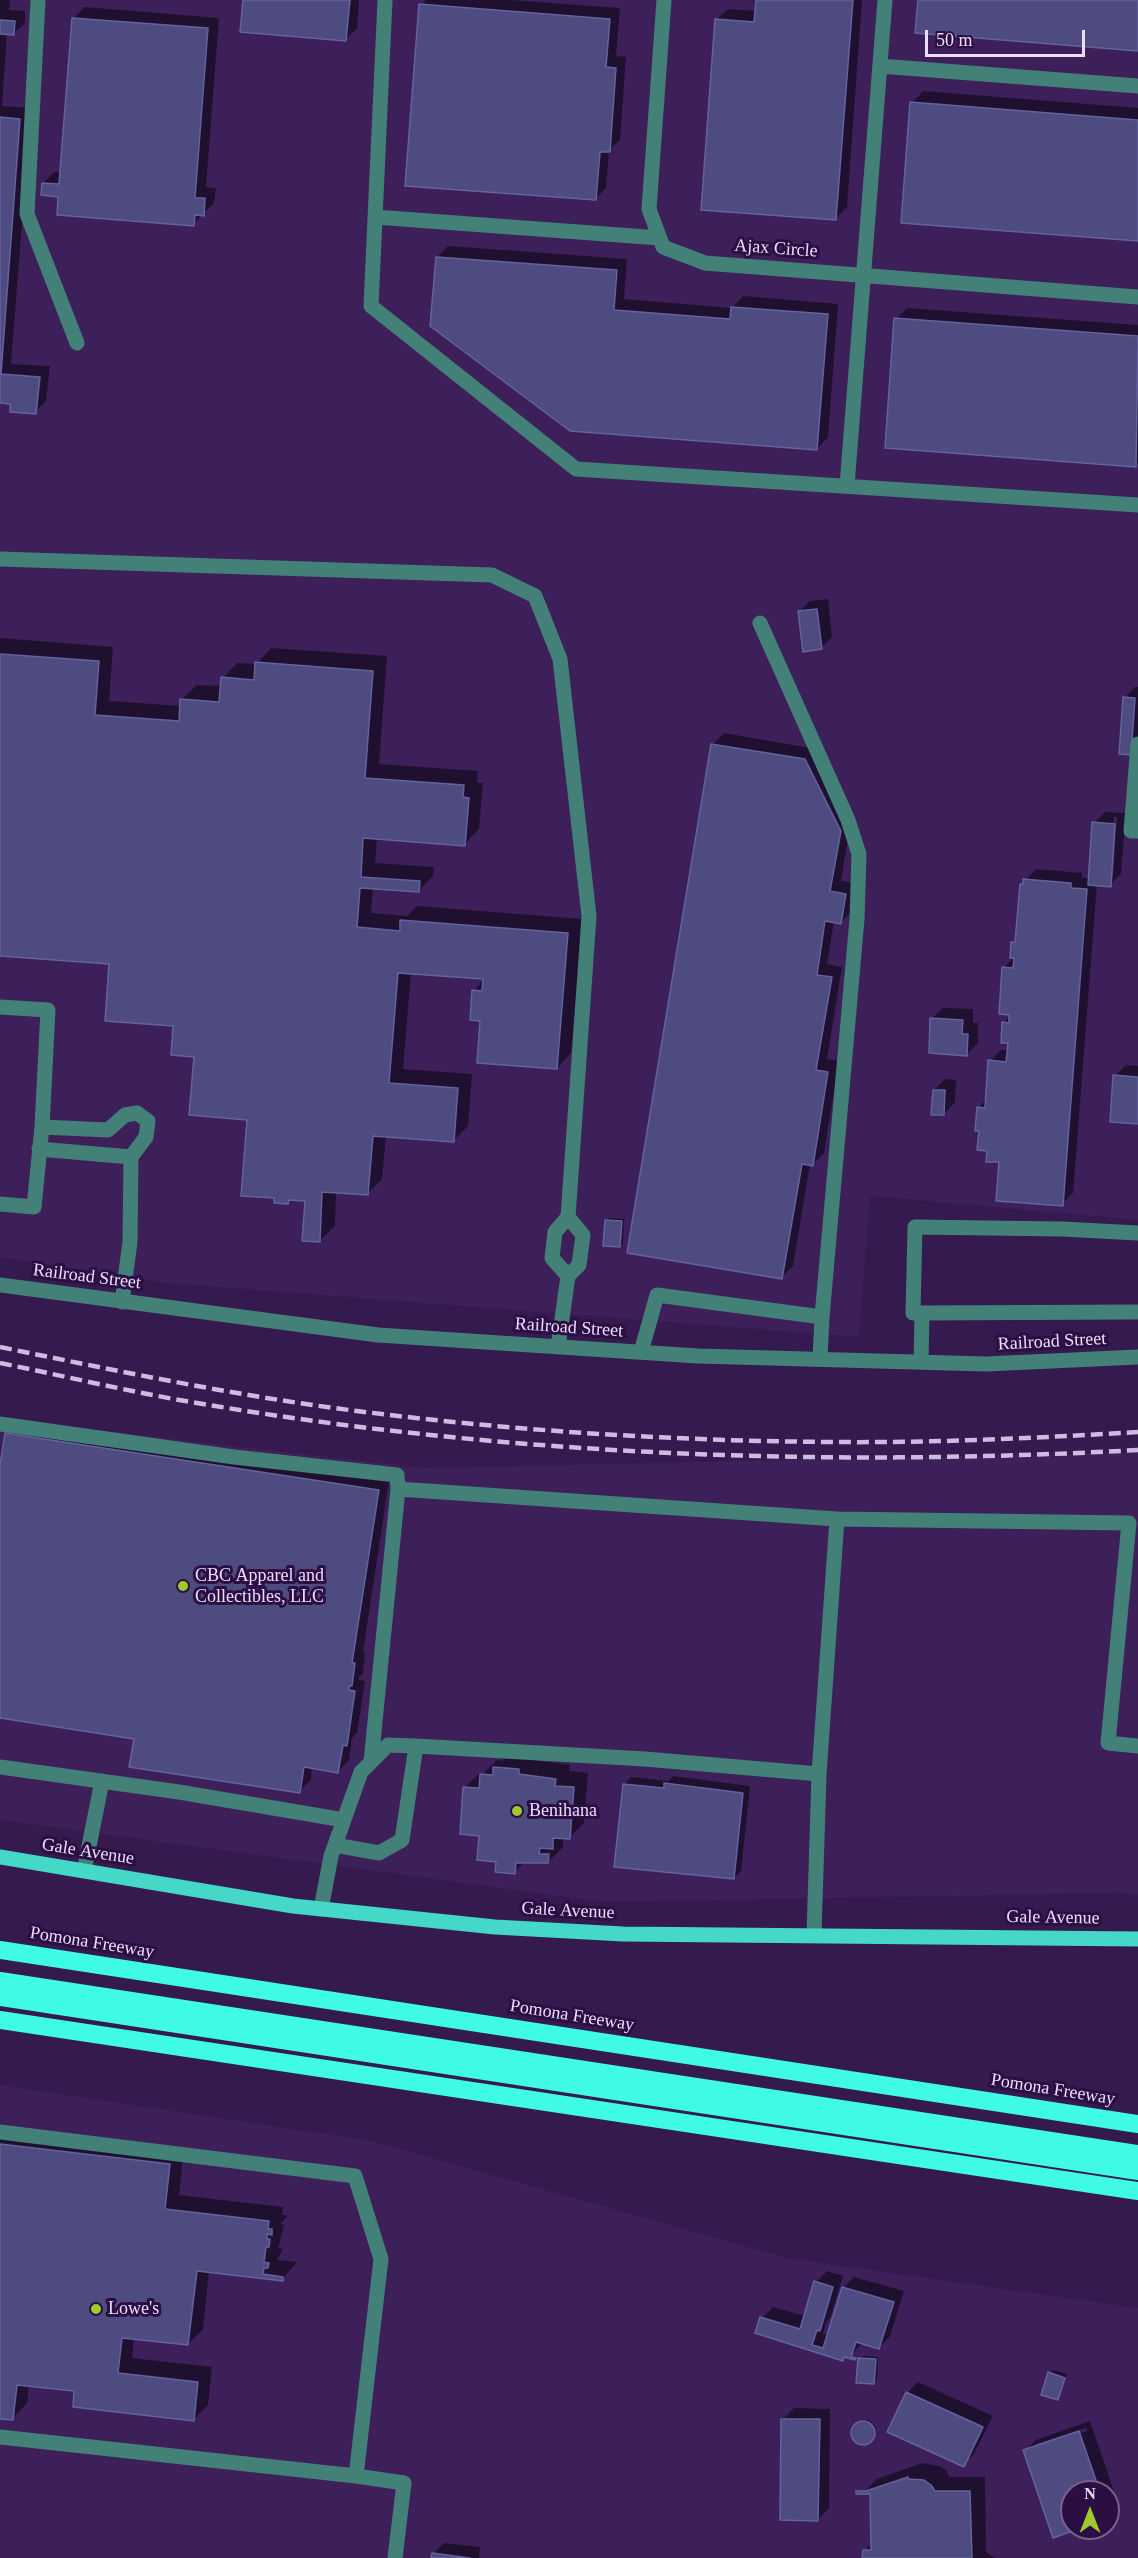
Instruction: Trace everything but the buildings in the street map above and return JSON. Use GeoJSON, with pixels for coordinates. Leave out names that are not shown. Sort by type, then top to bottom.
{"type":"FeatureCollection","features":[{"type":"Feature","properties":{"kind":"highway","name":"Pomona Freeway"},"geometry":{"type":"LineString","coordinates":[[0,1950],[1138,2124]]}},
{"type":"Feature","properties":{"kind":"highway"},"geometry":{"type":"LineString","coordinates":[[0,1981],[1138,2154]]}},
{"type":"Feature","properties":{"kind":"highway"},"geometry":{"type":"LineString","coordinates":[[0,1997],[1138,2171]]}},
{"type":"Feature","properties":{"kind":"highway"},"geometry":{"type":"LineString","coordinates":[[0,2020],[1138,2191]]}},
{"type":"Feature","properties":{"kind":"main road","name":"Gale Avenue"},"geometry":{"type":"LineString","coordinates":[[0,1857],[321,1909],[495,1927],[611,1933],[1138,1939]]}},
{"type":"Feature","properties":{"kind":"street"},"geometry":{"type":"LineString","coordinates":[[38,0],[27,214],[77,343]]}},
{"type":"Feature","properties":{"kind":"street"},"geometry":{"type":"LineString","coordinates":[[385,0],[371,306],[576,469],[1138,505]]}},
{"type":"Feature","properties":{"kind":"street"},"geometry":{"type":"LineString","coordinates":[[375,217],[660,238],[649,209],[664,0]]}},
{"type":"Feature","properties":{"kind":"street"},"geometry":{"type":"LineString","coordinates":[[847,486],[885,0]]}},
{"type":"Feature","properties":{"kind":"street"},"geometry":{"type":"LineString","coordinates":[[880,66],[1138,86]]}},
{"type":"Feature","properties":{"kind":"street","name":"Ajax Circle"},"geometry":{"type":"LineString","coordinates":[[660,238],[663,247],[705,263],[1138,297]]}},
{"type":"Feature","properties":{"kind":"street"},"geometry":{"type":"LineString","coordinates":[[0,559],[492,575],[535,596],[560,659],[589,916],[568,1217],[555,1232],[552,1258],[568,1276]]}},
{"type":"Feature","properties":{"kind":"street"},"geometry":{"type":"LineString","coordinates":[[760,623],[849,820],[859,854],[857,919],[820,1359]]}},
{"type":"Feature","properties":{"kind":"street"},"geometry":{"type":"LineString","coordinates":[[1138,744],[1131,831],[1138,831]]}},
{"type":"Feature","properties":{"kind":"street"},"geometry":{"type":"LineString","coordinates":[[0,1007],[48,1010],[42,1127],[34,1207],[0,1204]]}},
{"type":"Feature","properties":{"kind":"street"},"geometry":{"type":"LineString","coordinates":[[42,1127],[108,1130],[125,1115],[137,1113],[148,1121],[146,1137],[131,1157],[130,1242],[122,1302]]}},
{"type":"Feature","properties":{"kind":"street"},"geometry":{"type":"LineString","coordinates":[[39,1149],[131,1157]]}},
{"type":"Feature","properties":{"kind":"street"},"geometry":{"type":"LineString","coordinates":[[558,1347],[568,1276],[579,1265],[583,1235],[568,1217]]}},
{"type":"Feature","properties":{"kind":"street"},"geometry":{"type":"LineString","coordinates":[[1138,1233],[1062,1228],[915,1227],[913,1313],[1138,1312]]}},
{"type":"Feature","properties":{"kind":"street","name":"Railroad Street"},"geometry":{"type":"LineString","coordinates":[[0,1286],[378,1335],[558,1347],[986,1364],[1138,1357]]}},
{"type":"Feature","properties":{"kind":"street"},"geometry":{"type":"LineString","coordinates":[[641,1352],[657,1294],[822,1317]]}},
{"type":"Feature","properties":{"kind":"street"},"geometry":{"type":"LineString","coordinates":[[921,1362],[922,1313]]}},
{"type":"Feature","properties":{"kind":"street"},"geometry":{"type":"LineString","coordinates":[[0,1424],[234,1457],[397,1475],[398,1489],[371,1762]]}},
{"type":"Feature","properties":{"kind":"street"},"geometry":{"type":"LineString","coordinates":[[398,1489],[837,1519],[1129,1523],[1108,1743],[1138,1746]]}},
{"type":"Feature","properties":{"kind":"street"},"geometry":{"type":"LineString","coordinates":[[814,1935],[819,1774],[837,1519]]}},
{"type":"Feature","properties":{"kind":"street"},"geometry":{"type":"LineString","coordinates":[[321,1909],[335,1845],[361,1772],[388,1744],[645,1760],[819,1774]]}},
{"type":"Feature","properties":{"kind":"street"},"geometry":{"type":"LineString","coordinates":[[335,1845],[379,1853],[402,1840],[416,1746]]}},
{"type":"Feature","properties":{"kind":"street"},"geometry":{"type":"LineString","coordinates":[[0,1767],[179,1792],[344,1820]]}},
{"type":"Feature","properties":{"kind":"street"},"geometry":{"type":"LineString","coordinates":[[84,1871],[102,1781]]}},
{"type":"Feature","properties":{"kind":"street"},"geometry":{"type":"LineString","coordinates":[[0,2132],[355,2176],[381,2259],[356,2476]]}},
{"type":"Feature","properties":{"kind":"street"},"geometry":{"type":"LineString","coordinates":[[0,2438],[404,2482],[395,2558]]}},
{"type":"Feature","properties":{"kind":"shaded area"},"geometry":{"type":"Polygon","coordinates":[[[0,0],[1138,0],[1138,1220],[870,1196],[859,1337],[167,1283],[0,1257],[0,0]]]}},
{"type":"Feature","properties":{"kind":"shaded area"},"geometry":{"type":"Polygon","coordinates":[[[0,1419],[424,1468],[1138,1452],[1138,1895],[1120,1893],[604,1902],[0,1820],[0,1419]]]}},
{"type":"Feature","properties":{"kind":"shaded area"},"geometry":{"type":"Polygon","coordinates":[[[0,2085],[372,2141],[787,2258],[1138,2308],[1138,2558],[0,2558],[0,2085]]]}},
{"type":"Feature","properties":{"kind":"railway"},"geometry":{"type":"LineString","coordinates":[[0,1347],[267,1398],[416,1418],[535,1429],[714,1440],[833,1442],[986,1440],[1138,1432]]}},
{"type":"Feature","properties":{"kind":"railway"},"geometry":{"type":"LineString","coordinates":[[0,1363],[183,1401],[440,1436],[556,1446],[789,1457],[1022,1455],[1138,1450]]}},
{"type":"Feature","properties":{"kind":"place","name":"CBC Apparel and Collectibles, LLC"},"geometry":{"type":"Point","coordinates":[183,1586]}},
{"type":"Feature","properties":{"kind":"place","name":"Benihana"},"geometry":{"type":"Point","coordinates":[517,1811]}},
{"type":"Feature","properties":{"kind":"place","name":"Lowe's"},"geometry":{"type":"Point","coordinates":[96,2309]}}]}
